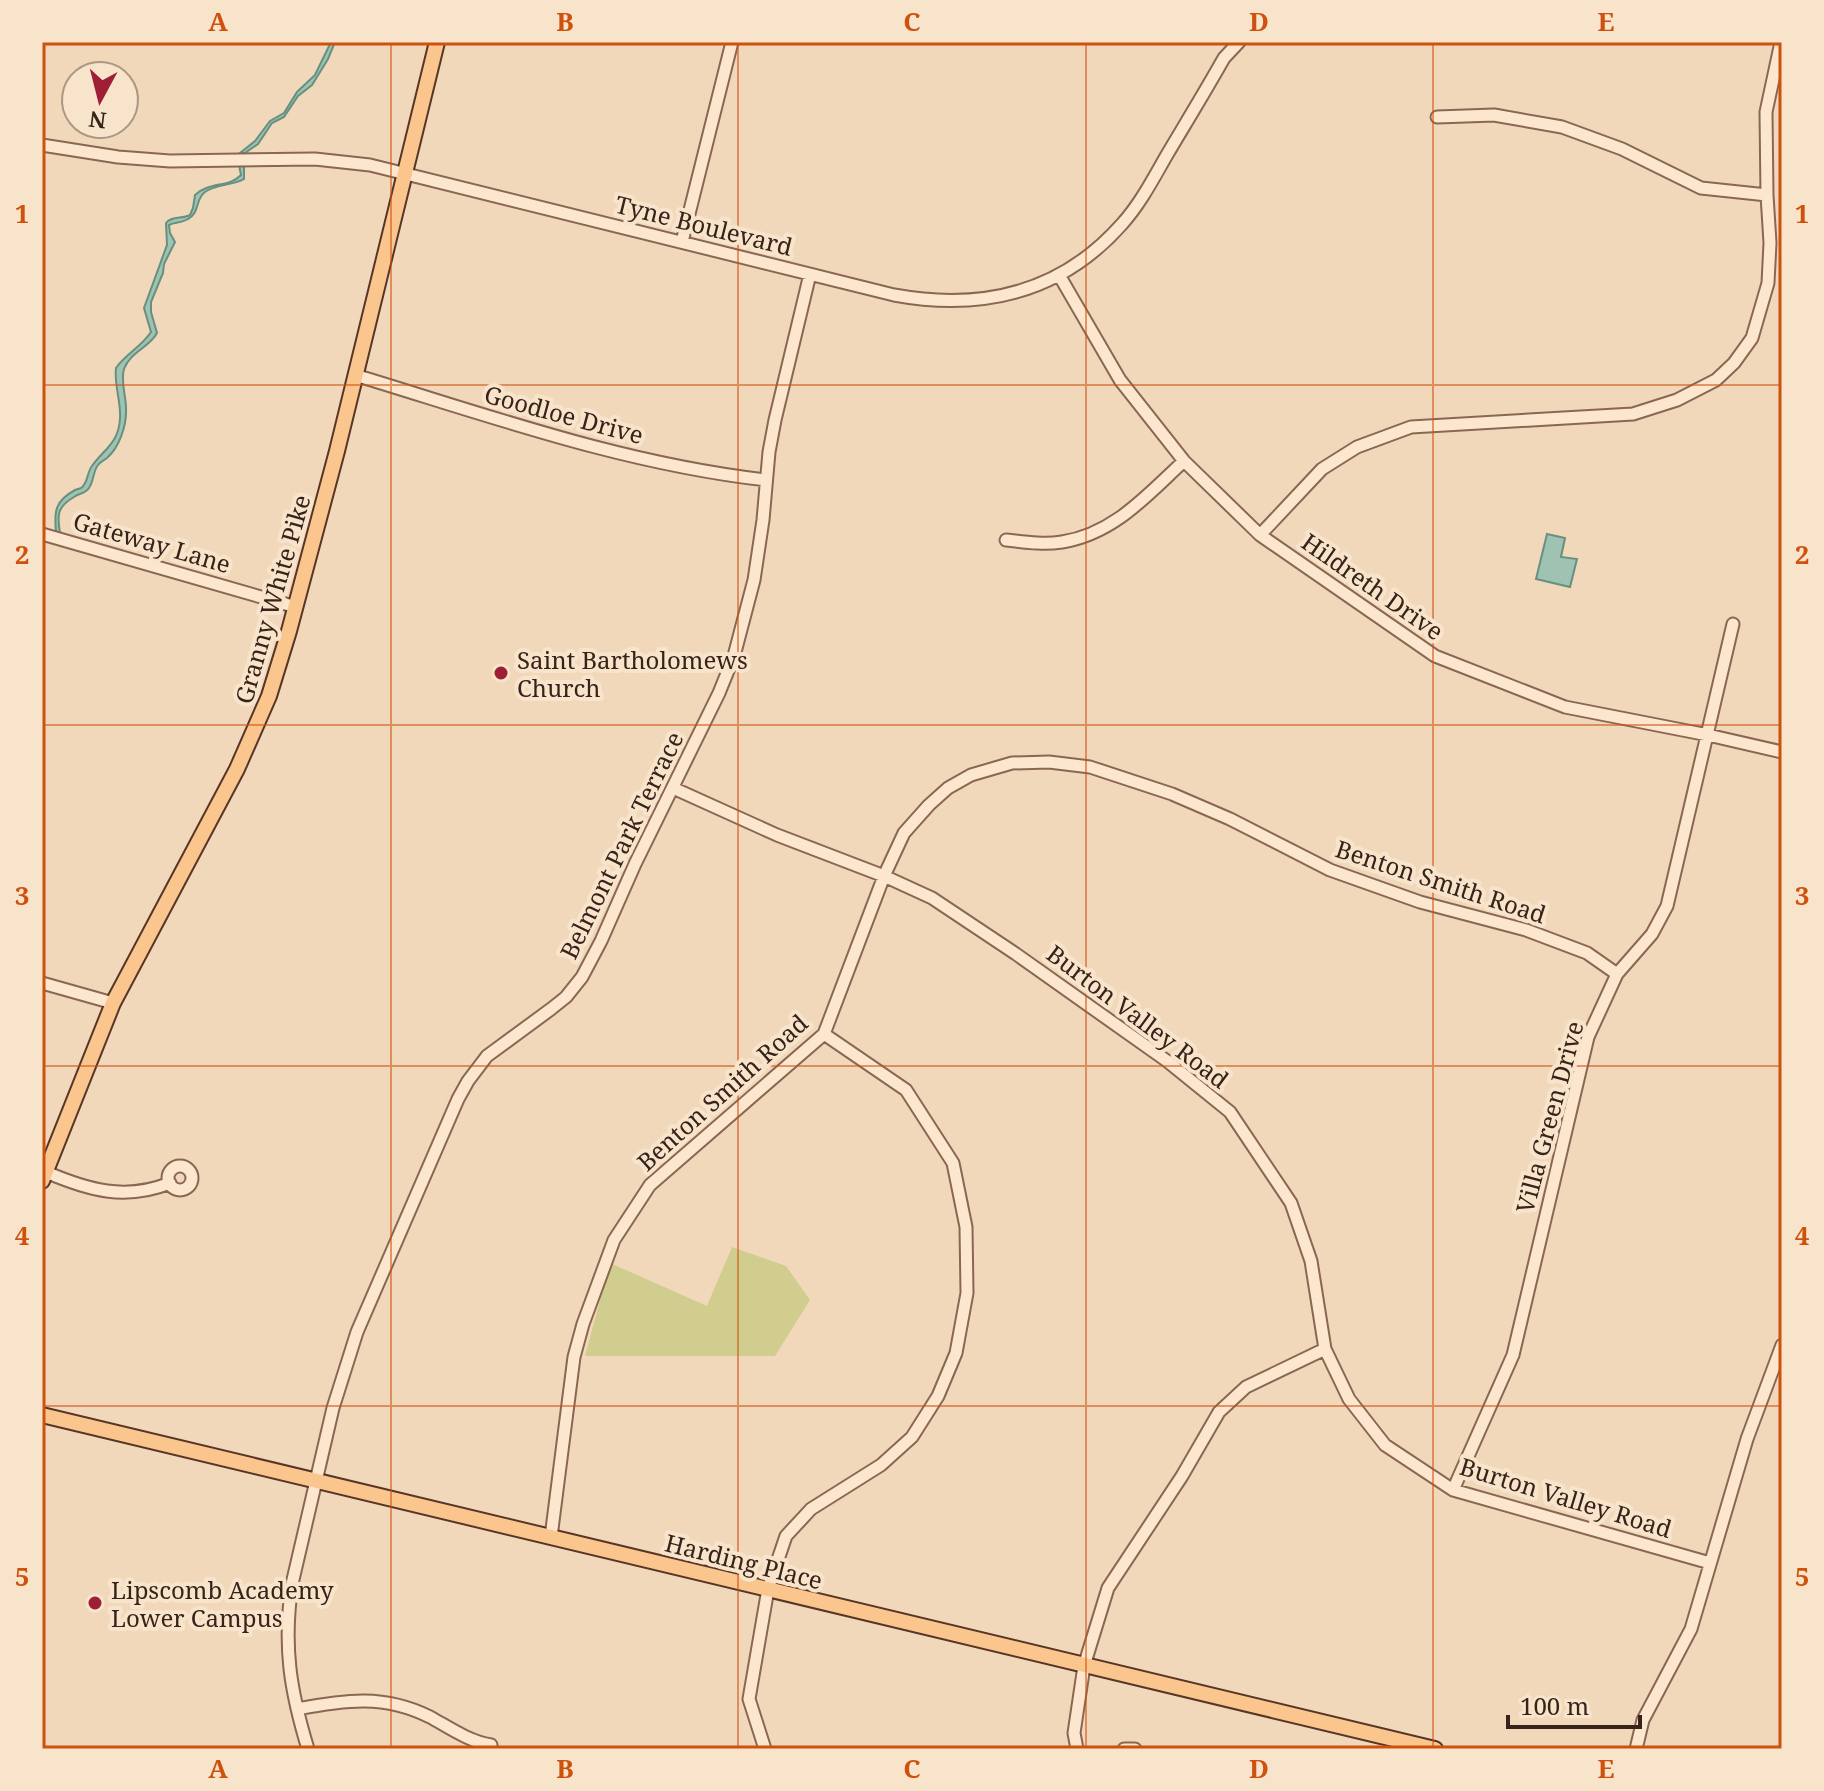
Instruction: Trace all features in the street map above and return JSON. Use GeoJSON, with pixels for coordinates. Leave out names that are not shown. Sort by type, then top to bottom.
{"type":"FeatureCollection","features":[{"type":"Feature","properties":{"kind":"main road","name":"Granny White Pike"},"geometry":{"type":"LineString","coordinates":[[44,1176],[113,1003],[230,783],[255,732],[276,676],[355,375],[437,42]]}},
{"type":"Feature","properties":{"kind":"main road","name":"Harding Place"},"geometry":{"type":"LineString","coordinates":[[42,1415],[1435,1749]]}},
{"type":"Feature","properties":{"kind":"street"},"geometry":{"type":"LineString","coordinates":[[682,242],[732,42]]}},
{"type":"Feature","properties":{"kind":"street","name":"Tyne Boulevard"},"geometry":{"type":"LineString","coordinates":[[42,145],[118,157],[170,161],[324,159],[370,165],[894,295],[945,301],[978,300],[1008,294],[1059,275],[1094,252],[1131,213],[1224,58],[1239,42]]}},
{"type":"Feature","properties":{"kind":"street"},"geometry":{"type":"LineString","coordinates":[[1260,535],[1322,469],[1357,447],[1401,431],[1417,426],[1633,414],[1677,400],[1716,380],[1734,363],[1752,338],[1768,283],[1770,243],[1766,112],[1781,42]]}},
{"type":"Feature","properties":{"kind":"street"},"geometry":{"type":"LineString","coordinates":[[1437,117],[1494,115],[1562,127],[1622,149],[1701,188],[1767,195]]}},
{"type":"Feature","properties":{"kind":"street","name":"Belmont Park Terrace"},"geometry":{"type":"LineString","coordinates":[[308,1749],[288,1662],[289,1607],[333,1408],[360,1323],[468,1081],[487,1056],[566,997],[582,977],[719,693],[740,640],[758,556],[769,452],[780,394],[810,274]]}},
{"type":"Feature","properties":{"kind":"street","name":"Hildreth Drive"},"geometry":{"type":"LineString","coordinates":[[1059,275],[1120,380],[1184,461],[1260,535],[1435,656],[1565,707],[1782,752]]}},
{"type":"Feature","properties":{"kind":"street","name":"Goodloe Drive"},"geometry":{"type":"LineString","coordinates":[[355,375],[575,442],[717,474],[766,480]]}},
{"type":"Feature","properties":{"kind":"street"},"geometry":{"type":"LineString","coordinates":[[1006,540],[1053,543],[1099,531],[1126,515],[1184,461]]}},
{"type":"Feature","properties":{"kind":"street","name":"Gateway Lane"},"geometry":{"type":"LineString","coordinates":[[42,534],[296,607]]}},
{"type":"Feature","properties":{"kind":"street","name":"Villa Green Drive"},"geometry":{"type":"LineString","coordinates":[[1453,1490],[1513,1355],[1588,1037],[1617,974],[1652,934],[1667,906],[1733,624]]}},
{"type":"Feature","properties":{"kind":"street","name":"Benton Smith Road"},"geometry":{"type":"LineString","coordinates":[[551,1537],[574,1357],[614,1240],[650,1185],[824,1034],[884,876],[904,833],[948,788],[971,775],[1012,763],[1049,762],[1090,767],[1172,794],[1230,819],[1330,870],[1420,902],[1526,930],[1587,953],[1617,974]]}},
{"type":"Feature","properties":{"kind":"street","name":"Burton Valley Road"},"geometry":{"type":"LineString","coordinates":[[673,788],[777,835],[932,898],[1167,1061],[1230,1112],[1291,1203],[1311,1261],[1325,1349],[1349,1399],[1385,1445],[1453,1490],[1710,1563]]}},
{"type":"Feature","properties":{"kind":"street"},"geometry":{"type":"LineString","coordinates":[[42,983],[113,1003]]}},
{"type":"Feature","properties":{"kind":"street"},"geometry":{"type":"LineString","coordinates":[[765,1749],[749,1699],[768,1589],[786,1536],[811,1509],[881,1465],[912,1437],[938,1396],[956,1353],[967,1293],[966,1227],[953,1163],[906,1090],[824,1034]]}},
{"type":"Feature","properties":{"kind":"street"},"geometry":{"type":"LineString","coordinates":[[44,1176],[113,1192],[149,1190],[170,1183]]}},
{"type":"Feature","properties":{"kind":"street"},"geometry":{"type":"LineString","coordinates":[[1636,1749],[1643,1720],[1691,1629],[1747,1439],[1782,1345]]}},
{"type":"Feature","properties":{"kind":"street"},"geometry":{"type":"LineString","coordinates":[[1077,1749],[1074,1733],[1084,1666],[1108,1588],[1182,1476],[1219,1412],[1246,1387],[1325,1349]]}},
{"type":"Feature","properties":{"kind":"street"},"geometry":{"type":"LineString","coordinates":[[297,1709],[376,1700],[415,1710],[476,1742],[491,1745]]}},
{"type":"Feature","properties":{"kind":"street"},"geometry":{"type":"LineString","coordinates":[[1124,1749],[1135,1749]]}},
{"type":"Feature","properties":{"kind":"shaded area"},"geometry":{"type":"Polygon","coordinates":[[[331,42],[335,42],[328,59],[312,85],[298,96],[284,117],[272,123],[258,144],[240,153],[255,141],[270,121],[284,113],[297,92],[315,75],[331,42]]]}},
{"type":"Feature","properties":{"kind":"shaded area"},"geometry":{"type":"Polygon","coordinates":[[[239,165],[244,166],[244,179],[209,189],[200,198],[192,216],[169,225],[175,242],[151,302],[157,333],[124,369],[126,412],[121,436],[112,453],[96,467],[87,490],[61,508],[60,533],[56,532],[56,512],[60,503],[68,494],[83,487],[91,468],[117,434],[120,412],[116,368],[151,332],[144,308],[167,245],[166,223],[190,215],[195,195],[201,191],[236,179],[241,175],[239,165]]]}},
{"type":"Feature","properties":{"kind":"shaded area"},"geometry":{"type":"Polygon","coordinates":[[[1547,534],[1565,538],[1561,557],[1577,559],[1570,587],[1536,579],[1547,534]]]}},
{"type":"Feature","properties":{"kind":"shaded area"},"geometry":{"type":"Polygon","coordinates":[[[732,1247],[786,1266],[810,1300],[775,1356],[585,1356],[610,1263],[707,1306],[732,1247]]]}},
{"type":"Feature","properties":{"kind":"place","name":"Saint Bartholomews Church"},"geometry":{"type":"Point","coordinates":[501,673]}},
{"type":"Feature","properties":{"kind":"place","name":"Lipscomb Academy Lower Campus"},"geometry":{"type":"Point","coordinates":[95,1603]}}]}
